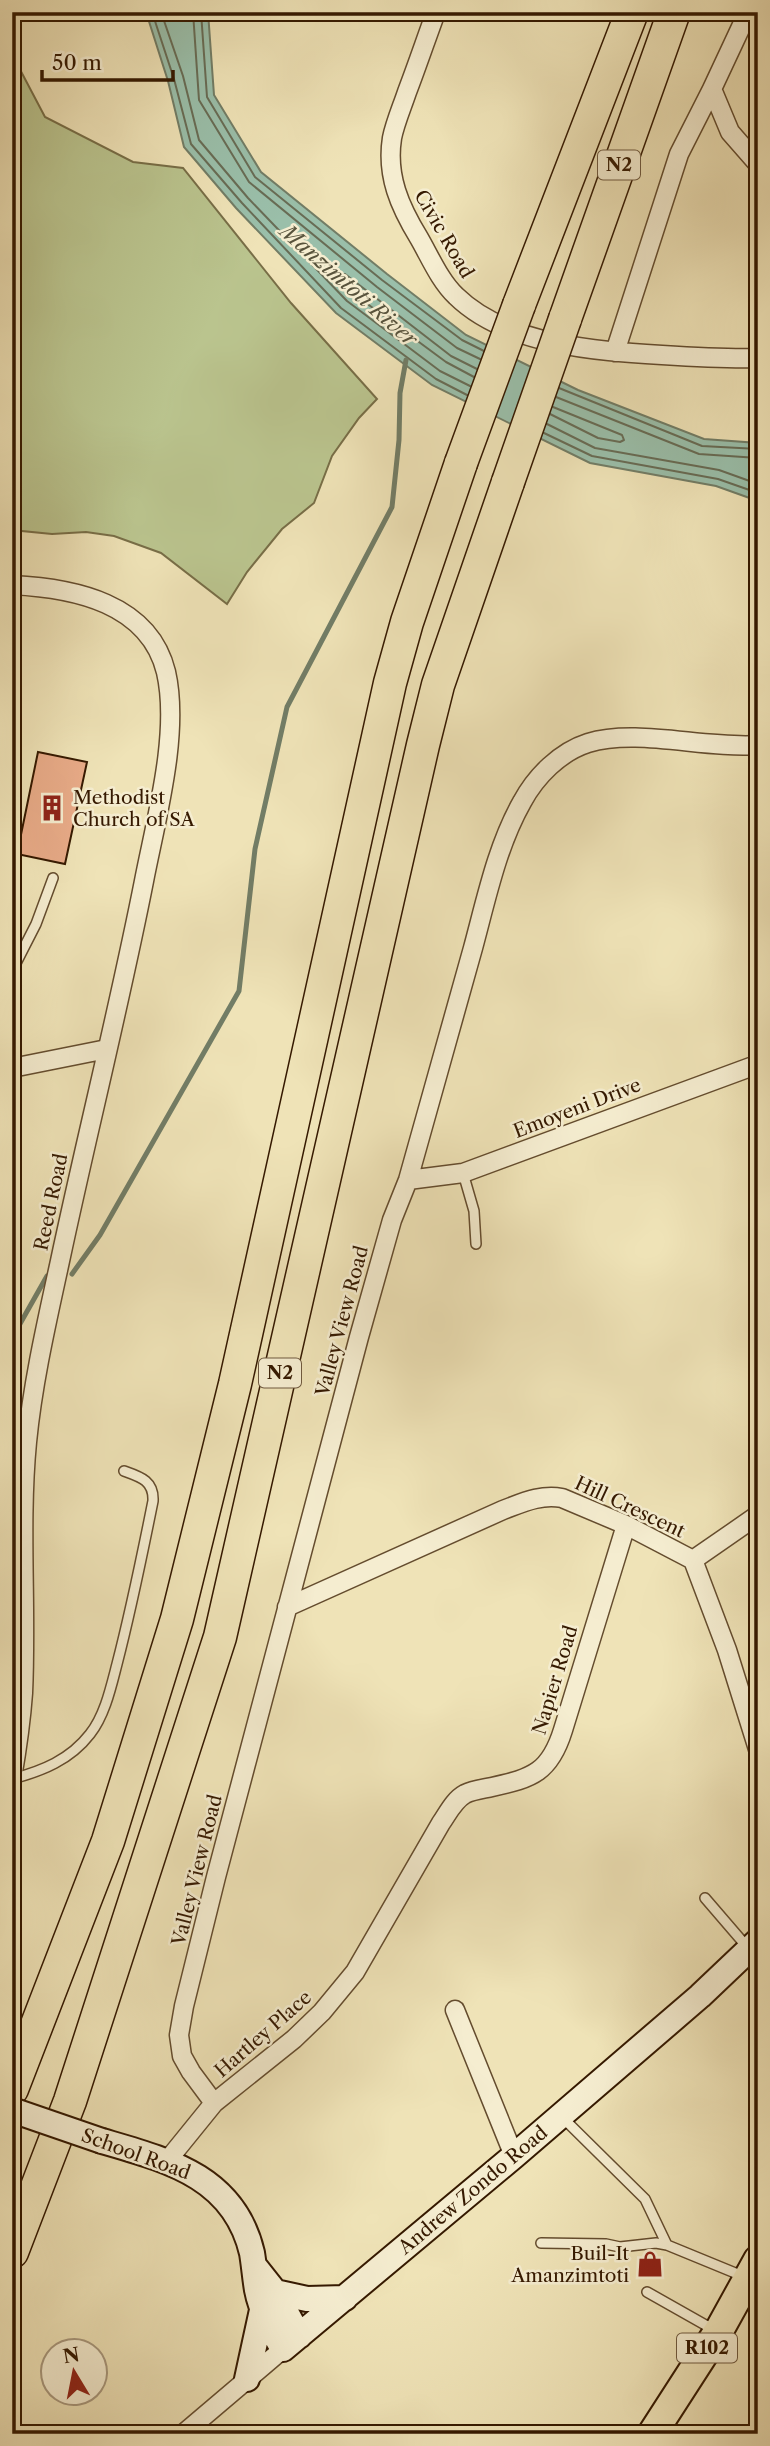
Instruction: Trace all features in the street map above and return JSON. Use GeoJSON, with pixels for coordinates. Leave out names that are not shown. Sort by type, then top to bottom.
{"type":"FeatureCollection","features":[{"type":"Feature","properties":{"kind":"highway","name":"N2"},"geometry":{"type":"LineString","coordinates":[[12,2089],[108,1840],[177,1619],[234,1384],[390,683],[423,573],[461,463],[632,12]]}},
{"type":"Feature","properties":{"kind":"highway","name":"N2"},"geometry":{"type":"LineString","coordinates":[[12,2252],[70,2101],[220,1637],[438,685],[674,12]]}},
{"type":"Feature","properties":{"kind":"main road","name":"R102"},"geometry":{"type":"LineString","coordinates":[[652,2434],[717,2332],[753,2269]]}},
{"type":"Feature","properties":{"kind":"street","name":"Civic Road"},"geometry":{"type":"LineString","coordinates":[[436,12],[392,139],[393,185],[402,210],[438,272],[455,295],[490,320],[550,343],[615,352],[758,358]]}},
{"type":"Feature","properties":{"kind":"street"},"geometry":{"type":"LineString","coordinates":[[615,352],[679,154],[748,13]]}},
{"type":"Feature","properties":{"kind":"street"},"geometry":{"type":"LineString","coordinates":[[712,89],[730,132],[758,164]]}},
{"type":"Feature","properties":{"kind":"street","name":"Reed Road"},"geometry":{"type":"LineString","coordinates":[[12,585],[73,591],[102,601],[128,616],[148,633],[159,651],[169,693],[170,723],[157,817],[50,1308],[27,1441],[23,1532],[23,1690],[12,1778]]}},
{"type":"Feature","properties":{"kind":"street","name":"Valley View Road"},"geometry":{"type":"LineString","coordinates":[[214,2103],[182,2056],[178,2035],[216,1877],[366,1311],[392,1220],[408,1180],[493,876],[514,819],[534,784],[567,752],[587,744],[610,738],[635,737],[722,746],[758,745]]}},
{"type":"Feature","properties":{"kind":"street"},"geometry":{"type":"LineString","coordinates":[[12,1068],[107,1049]]}},
{"type":"Feature","properties":{"kind":"street","name":"Emoyeni Drive"},"geometry":{"type":"LineString","coordinates":[[408,1180],[463,1173],[757,1064]]}},
{"type":"Feature","properties":{"kind":"street","name":"Hill Crescent"},"geometry":{"type":"LineString","coordinates":[[287,1607],[491,1515],[539,1497],[562,1498],[626,1525],[693,1560],[727,1650],[758,1749]]}},
{"type":"Feature","properties":{"kind":"street"},"geometry":{"type":"LineString","coordinates":[[693,1560],[758,1515]]}},
{"type":"Feature","properties":{"kind":"street","name":"Napier Road"},"geometry":{"type":"LineString","coordinates":[[441,1823],[457,1800],[466,1794],[522,1780],[543,1768],[552,1758],[564,1730],[626,1525]]}},
{"type":"Feature","properties":{"kind":"street","name":"Hartley Place"},"geometry":{"type":"LineString","coordinates":[[167,2161],[214,2103],[294,2039],[339,1992],[355,1972],[441,1823]]}},
{"type":"Feature","properties":{"kind":"street","name":"Andrew Zondo Road"},"geometry":{"type":"LineString","coordinates":[[183,2434],[561,2116],[700,1996],[754,1945]]}},
{"type":"Feature","properties":{"kind":"street"},"geometry":{"type":"LineString","coordinates":[[455,2010],[514,2156]]}},
{"type":"Feature","properties":{"kind":"street","name":"School Road"},"geometry":{"type":"LineString","coordinates":[[12,2110],[167,2161],[198,2175],[230,2206],[247,2238],[269,2301],[291,2342]]}},
{"type":"Feature","properties":{"kind":"street"},"geometry":{"type":"LineString","coordinates":[[247,2379],[269,2301],[345,2298]]}},
{"type":"Feature","properties":{"kind":"lane"},"geometry":{"type":"LineString","coordinates":[[12,971],[36,924],[52,878]]}},
{"type":"Feature","properties":{"kind":"lane"},"geometry":{"type":"LineString","coordinates":[[463,1173],[474,1211],[476,1244]]}},
{"type":"Feature","properties":{"kind":"lane"},"geometry":{"type":"LineString","coordinates":[[12,1778],[42,1771],[72,1752],[91,1733],[103,1710],[123,1642],[154,1492],[148,1482],[124,1471]]}},
{"type":"Feature","properties":{"kind":"lane"},"geometry":{"type":"LineString","coordinates":[[705,1898],[754,1945]]}},
{"type":"Feature","properties":{"kind":"lane"},"geometry":{"type":"LineString","coordinates":[[561,2116],[645,2199],[667,2245]]}},
{"type":"Feature","properties":{"kind":"lane"},"geometry":{"type":"LineString","coordinates":[[541,2243],[606,2244],[620,2247],[656,2243],[753,2269]]}},
{"type":"Feature","properties":{"kind":"lane"},"geometry":{"type":"LineString","coordinates":[[647,2292],[717,2332]]}},
{"type":"Feature","properties":{"kind":"shaded area"},"geometry":{"type":"Polygon","coordinates":[[[15,60],[45,117],[133,162],[183,168],[291,303],[377,399],[359,418],[332,456],[314,503],[282,529],[247,572],[227,604],[161,553],[114,536],[86,532],[52,534],[12,530],[12,65],[15,60]]]}},
{"type":"Feature","properties":{"kind":"water","name":"Manzimtoti River"},"geometry":{"type":"Polygon","coordinates":[[[146,12],[208,12],[214,95],[261,172],[387,274],[466,335],[578,390],[704,439],[758,443],[758,501],[716,486],[590,463],[432,385],[336,313],[236,208],[184,147],[168,81],[146,12]]]}},
{"type":"Feature","properties":{"kind":"building"},"geometry":{"type":"Polygon","coordinates":[[[758,130],[758,151],[747,140],[758,130]]]}},
{"type":"Feature","properties":{"kind":"building","name":"Methodist Church of SA"},"geometry":{"type":"Polygon","coordinates":[[[38,752],[87,762],[65,864],[17,854],[38,752]]]}},
{"type":"Feature","properties":{"kind":"waterway","name":"Manzimtoti River"},"geometry":{"type":"LineString","coordinates":[[72,1274],[100,1235],[239,991],[255,849],[287,707],[392,507],[399,440],[400,393],[406,360]]}},
{"type":"Feature","properties":{"kind":"waterway"},"geometry":{"type":"LineString","coordinates":[[12,1338],[47,1276]]}},
{"type":"Feature","properties":{"kind":"place","name":"Methodist Church of SA"},"geometry":{"type":"Point","coordinates":[52,808]}},
{"type":"Feature","properties":{"kind":"place","name":"Buil-It Amanzimtoti"},"geometry":{"type":"Point","coordinates":[650,2264]}}]}
